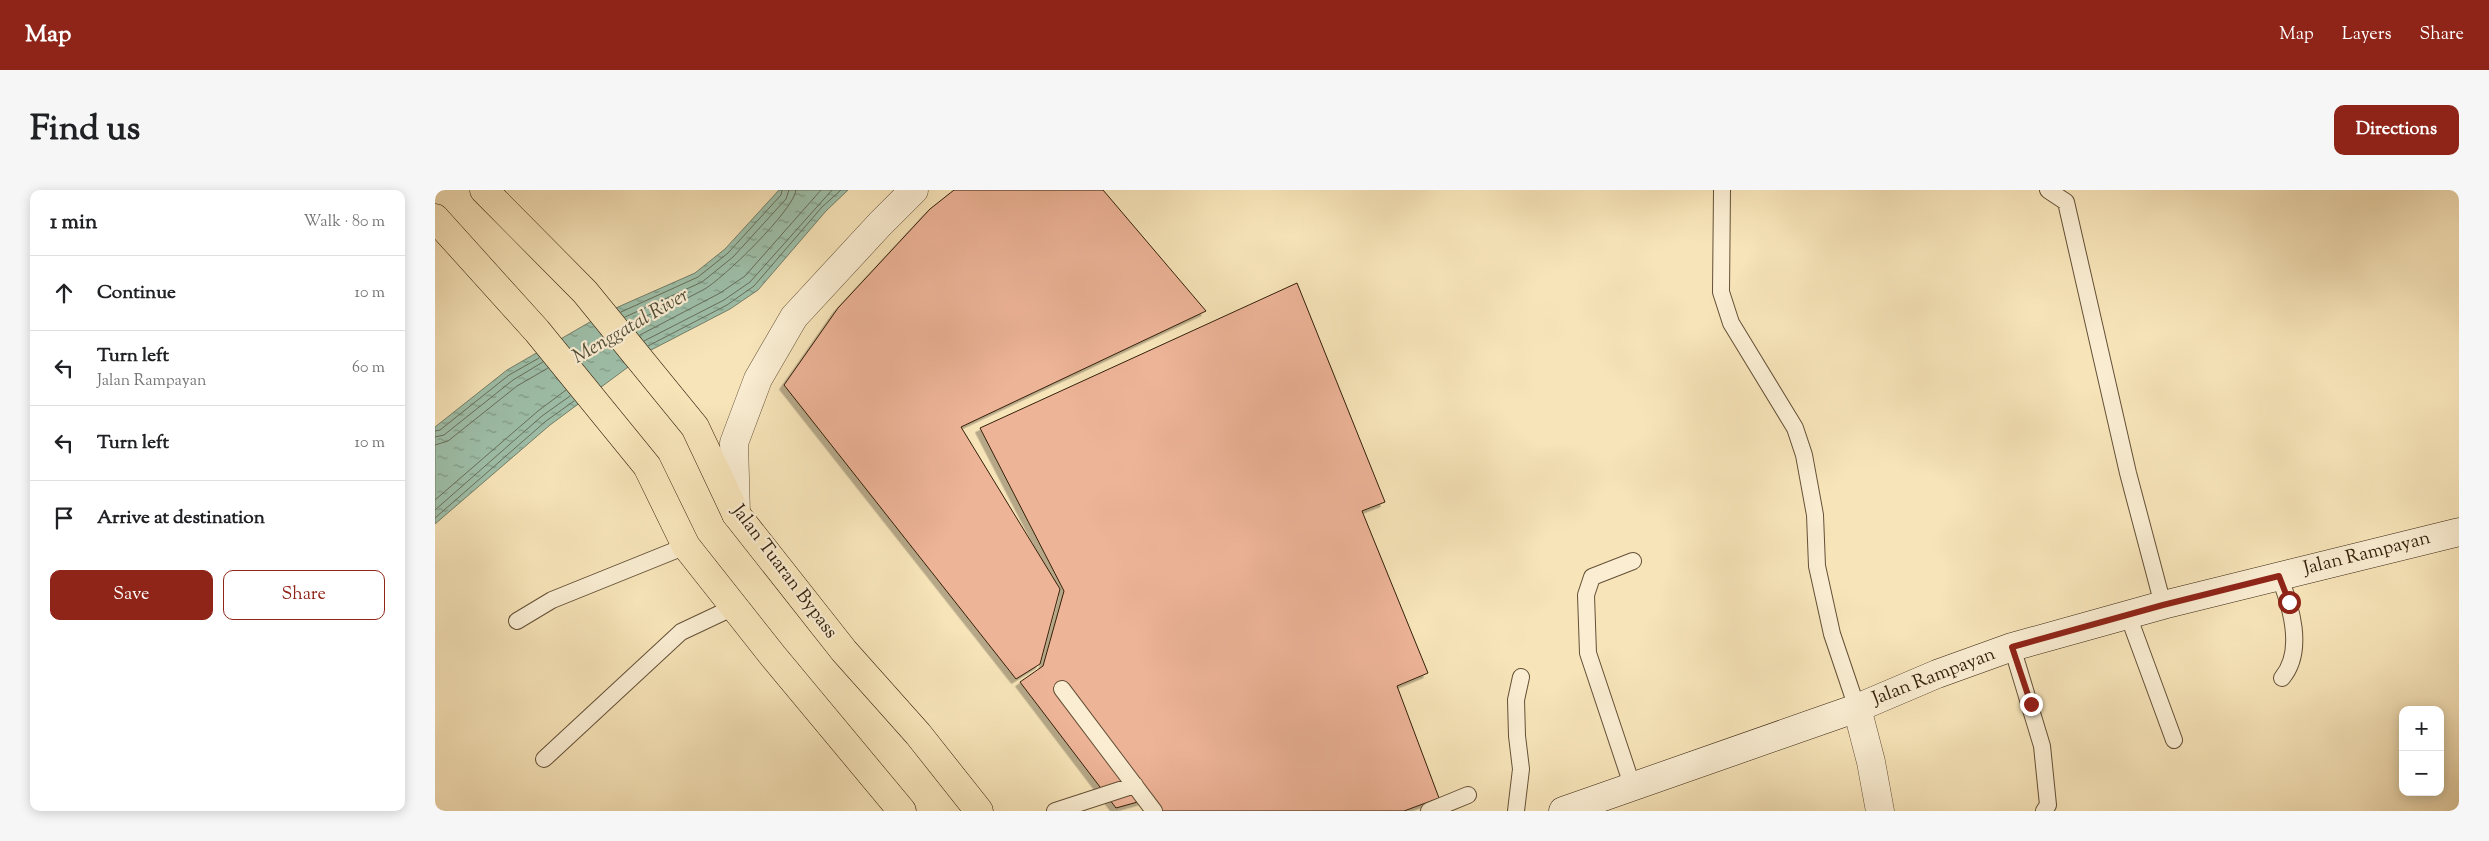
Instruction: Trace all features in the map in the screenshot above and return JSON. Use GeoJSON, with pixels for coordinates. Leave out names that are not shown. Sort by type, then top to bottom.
{"type":"FeatureCollection","features":[{"type":"Feature","properties":{"kind":"highway","name":"Jalan Tuaran Bypass"},"geometry":{"type":"LineString","coordinates":[[484,190],[585,292],[695,427],[736,514],[844,651],[918,734],[979,811]]}},
{"type":"Feature","properties":{"kind":"highway"},"geometry":{"type":"LineString","coordinates":[[435,218],[537,331],[647,466],[686,546],[902,811]]}},
{"type":"Feature","properties":{"kind":"street"},"geometry":{"type":"LineString","coordinates":[[736,514],[735,443],[758,379],[793,317],[914,190]]}},
{"type":"Feature","properties":{"kind":"street","name":"Jalan Rampayan"},"geometry":{"type":"LineString","coordinates":[[1563,811],[1632,785],[1857,708],[1937,674],[2012,647],[2163,605],[2459,532]]}},
{"type":"Feature","properties":{"kind":"street"},"geometry":{"type":"LineString","coordinates":[[1857,708],[1871,762],[1879,811]]}},
{"type":"Feature","properties":{"kind":"lane"},"geometry":{"type":"LineString","coordinates":[[1722,190],[1721,292],[1731,323],[1747,346],[1795,428],[1804,455],[1815,515],[1817,566],[1832,634],[1857,708]]}},
{"type":"Feature","properties":{"kind":"lane"},"geometry":{"type":"LineString","coordinates":[[2048,190],[2066,202],[2128,473],[2163,605]]}},
{"type":"Feature","properties":{"kind":"lane"},"geometry":{"type":"LineString","coordinates":[[517,621],[552,600],[686,546]]}},
{"type":"Feature","properties":{"kind":"lane"},"geometry":{"type":"LineString","coordinates":[[1632,785],[1588,654],[1586,595],[1592,577],[1633,561]]}},
{"type":"Feature","properties":{"kind":"lane"},"geometry":{"type":"LineString","coordinates":[[2279,576],[2289,602],[2293,646],[2290,668],[2282,678]]}},
{"type":"Feature","properties":{"kind":"lane"},"geometry":{"type":"LineString","coordinates":[[544,759],[681,632],[734,607]]}},
{"type":"Feature","properties":{"kind":"lane"},"geometry":{"type":"LineString","coordinates":[[2128,615],[2173,740]]}},
{"type":"Feature","properties":{"kind":"lane"},"geometry":{"type":"LineString","coordinates":[[2012,647],[2042,746],[2048,805],[2045,811]]}},
{"type":"Feature","properties":{"kind":"lane"},"geometry":{"type":"LineString","coordinates":[[1516,811],[1521,769],[1517,736],[1516,700],[1521,677]]}},
{"type":"Feature","properties":{"kind":"lane"},"geometry":{"type":"LineString","coordinates":[[1062,689],[1154,811]]}},
{"type":"Feature","properties":{"kind":"lane"},"geometry":{"type":"LineString","coordinates":[[1055,811],[1135,785]]}},
{"type":"Feature","properties":{"kind":"lane"},"geometry":{"type":"LineString","coordinates":[[1429,811],[1450,807],[1468,795]]}},
{"type":"Feature","properties":{"kind":"water","name":"Menggatal River"},"geometry":{"type":"Polygon","coordinates":[[[779,190],[848,190],[826,211],[758,290],[730,309],[651,350],[550,425],[435,524],[435,427],[507,370],[609,311],[695,273],[725,249],[779,190]]]}},
{"type":"Feature","properties":{"kind":"building"},"geometry":{"type":"Polygon","coordinates":[[[954,190],[1103,190],[1206,311],[961,427],[1060,589],[1040,664],[1016,679],[784,385],[838,308],[930,209],[954,190]]]}},
{"type":"Feature","properties":{"kind":"building"},"geometry":{"type":"Polygon","coordinates":[[[1297,283],[1385,502],[1362,511],[1428,673],[1397,686],[1439,798],[1404,811],[1157,811],[1152,798],[1116,808],[1020,682],[1043,666],[1064,591],[980,428],[1297,283]]]}},
{"type":"Feature","properties":{"kind":"route"},"geometry":{"type":"LineString","coordinates":[[2031,704],[2012,647],[2163,605],[2279,576],[2289,602]]}}]}
